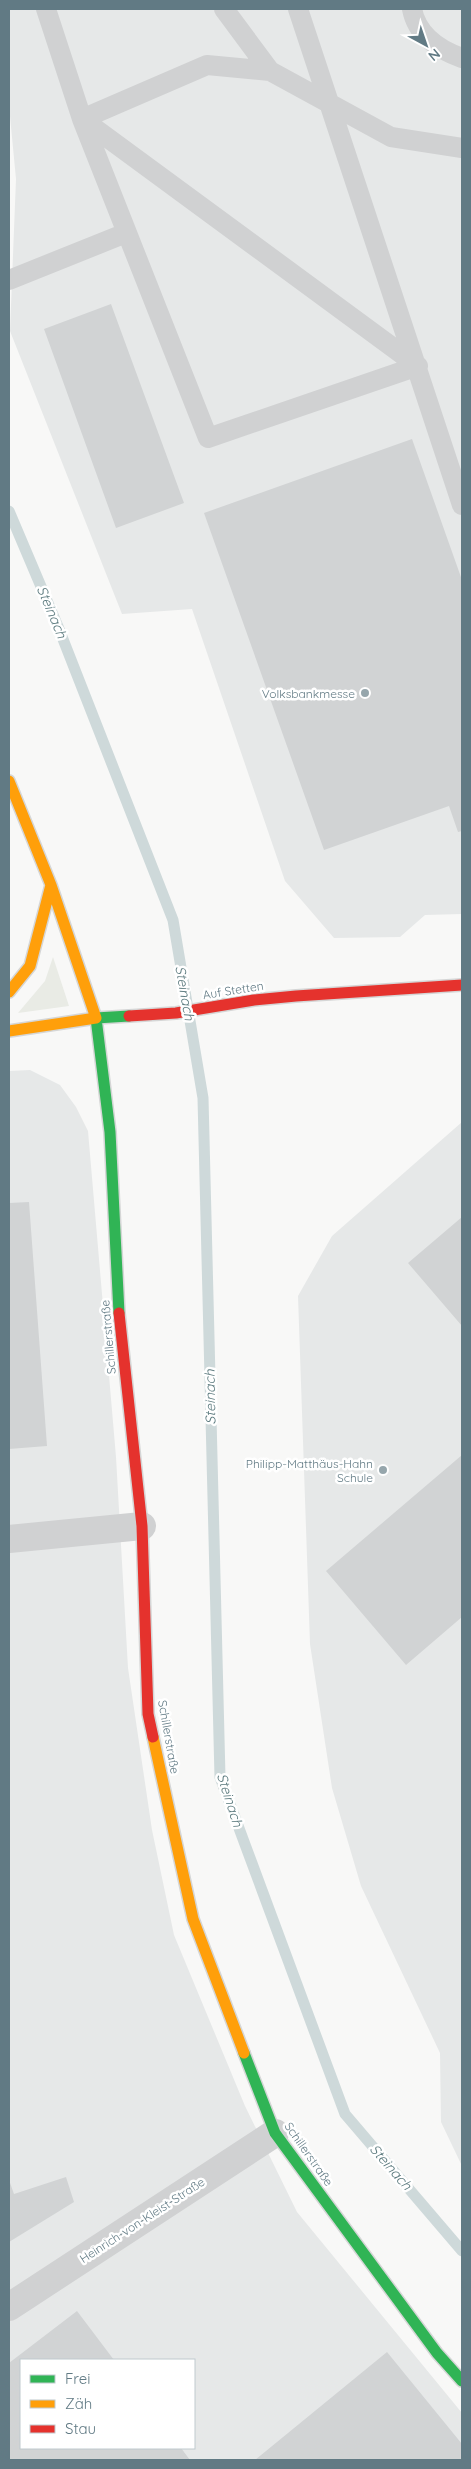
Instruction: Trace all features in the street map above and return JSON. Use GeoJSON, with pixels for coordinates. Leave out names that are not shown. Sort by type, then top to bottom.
{"type":"FeatureCollection","features":[{"type":"Feature","properties":{"kind":"street","name":"Schillerstraße"},"geometry":{"type":"LineString","coordinates":[[9,780],[51,885],[96,1018],[110,1132],[119,1312],[142,1526],[148,1714],[193,1919],[275,2133],[437,2352],[462,2382]]}},
{"type":"Feature","properties":{"kind":"street"},"geometry":{"type":"LineString","coordinates":[[9,992],[30,966],[51,885]]}},
{"type":"Feature","properties":{"kind":"street","name":"Auf Stetten"},"geometry":{"type":"LineString","coordinates":[[9,1030],[96,1018],[176,1013],[254,1000],[462,985]]}},
{"type":"Feature","properties":{"kind":"street"},"geometry":{"type":"LineString","coordinates":[[9,1540],[142,1526]]}},
{"type":"Feature","properties":{"kind":"street","name":"Heinrich-von-Kleist-Straße"},"geometry":{"type":"LineString","coordinates":[[9,2307],[275,2133]]}},
{"type":"Feature","properties":{"kind":"lane"},"geometry":{"type":"LineString","coordinates":[[46,9],[82,119],[208,438],[418,366]]}},
{"type":"Feature","properties":{"kind":"lane"},"geometry":{"type":"LineString","coordinates":[[224,9],[270,71]]}},
{"type":"Feature","properties":{"kind":"lane"},"geometry":{"type":"LineString","coordinates":[[298,9],[418,366],[462,505]]}},
{"type":"Feature","properties":{"kind":"lane"},"geometry":{"type":"LineString","coordinates":[[412,9],[424,35],[444,52],[462,58]]}},
{"type":"Feature","properties":{"kind":"lane"},"geometry":{"type":"LineString","coordinates":[[82,119],[207,66],[270,71],[391,137],[462,148]]}},
{"type":"Feature","properties":{"kind":"lane"},"geometry":{"type":"LineString","coordinates":[[82,119],[418,366]]}},
{"type":"Feature","properties":{"kind":"lane"},"geometry":{"type":"LineString","coordinates":[[9,280],[126,233]]}},
{"type":"Feature","properties":{"kind":"shaded area"},"geometry":{"type":"Polygon","coordinates":[[[9,9],[462,9],[462,914],[425,915],[400,937],[334,938],[285,881],[192,609],[122,614],[10,331],[16,179],[9,106],[9,9]]]}},
{"type":"Feature","properties":{"kind":"shaded area"},"geometry":{"type":"Polygon","coordinates":[[[53,957],[69,1006],[18,1013],[45,981],[53,957]]]}},
{"type":"Feature","properties":{"kind":"shaded area"},"geometry":{"type":"Polygon","coordinates":[[[30,1070],[60,1085],[76,1107],[88,1131],[116,1457],[128,1668],[152,1830],[174,1935],[245,2106],[297,2212],[462,2413],[462,2460],[9,2460],[9,1071],[30,1070]]]}},
{"type":"Feature","properties":{"kind":"shaded area","name":"Philipp-Matthäus-Hahn Schule"},"geometry":{"type":"Polygon","coordinates":[[[462,1122],[462,2166],[441,2122],[440,2053],[361,1886],[332,1788],[310,1644],[298,1296],[332,1236],[462,1122]]]}},
{"type":"Feature","properties":{"kind":"building"},"geometry":{"type":"Polygon","coordinates":[[[111,304],[184,503],[116,528],[44,329],[111,304]]]}},
{"type":"Feature","properties":{"kind":"building","name":"Volksbankmesse"},"geometry":{"type":"Polygon","coordinates":[[[412,439],[462,580],[462,831],[458,832],[449,806],[324,850],[204,513],[412,439]]]}},
{"type":"Feature","properties":{"kind":"building"},"geometry":{"type":"Polygon","coordinates":[[[29,1202],[47,1446],[9,1449],[9,1203],[29,1202]]]}},
{"type":"Feature","properties":{"kind":"building"},"geometry":{"type":"Polygon","coordinates":[[[462,1217],[462,1326],[408,1263],[462,1217]]]}},
{"type":"Feature","properties":{"kind":"building"},"geometry":{"type":"Polygon","coordinates":[[[462,1455],[462,1617],[406,1665],[326,1571],[462,1455]]]}},
{"type":"Feature","properties":{"kind":"building"},"geometry":{"type":"Polygon","coordinates":[[[66,2177],[74,2202],[9,2242],[9,2180],[14,2194],[66,2177]]]}},
{"type":"Feature","properties":{"kind":"building"},"geometry":{"type":"Polygon","coordinates":[[[77,2311],[113,2359],[20,2359],[20,2449],[182,2449],[190,2460],[9,2460],[9,2363],[77,2311]]]}},
{"type":"Feature","properties":{"kind":"building"},"geometry":{"type":"Polygon","coordinates":[[[387,2352],[462,2444],[462,2460],[255,2460],[387,2352]]]}},
{"type":"Feature","properties":{"kind":"waterway","name":"Steinach"},"geometry":{"type":"LineString","coordinates":[[9,511],[59,629],[173,920],[203,1098],[220,1777],[345,2114],[462,2251]]}},
{"type":"Feature","properties":{"kind":"traffic: fast"},"geometry":{"type":"LineString","coordinates":[[119,1313],[110,1132],[96,1018],[129,1016]]}},
{"type":"Feature","properties":{"kind":"traffic: fast"},"geometry":{"type":"LineString","coordinates":[[244,2053],[275,2133],[437,2353],[462,2381]]}},
{"type":"Feature","properties":{"kind":"traffic: slow"},"geometry":{"type":"LineString","coordinates":[[9,781],[51,885],[96,1018],[9,1031]]}},
{"type":"Feature","properties":{"kind":"traffic: slow"},"geometry":{"type":"LineString","coordinates":[[9,992],[30,966],[51,885]]}},
{"type":"Feature","properties":{"kind":"traffic: slow"},"geometry":{"type":"LineString","coordinates":[[153,1737],[193,1919],[244,2053]]}},
{"type":"Feature","properties":{"kind":"traffic: jam"},"geometry":{"type":"LineString","coordinates":[[129,1016],[176,1013],[254,1000],[296,996],[462,985]]}},
{"type":"Feature","properties":{"kind":"traffic: jam"},"geometry":{"type":"LineString","coordinates":[[119,1313],[142,1526],[148,1714],[153,1737]]}},
{"type":"Feature","properties":{"kind":"place","name":"Volksbankmesse"},"geometry":{"type":"Point","coordinates":[365,693]}},
{"type":"Feature","properties":{"kind":"place","name":"Philipp-Matthäus-Hahn Schule"},"geometry":{"type":"Point","coordinates":[383,1470]}}]}
